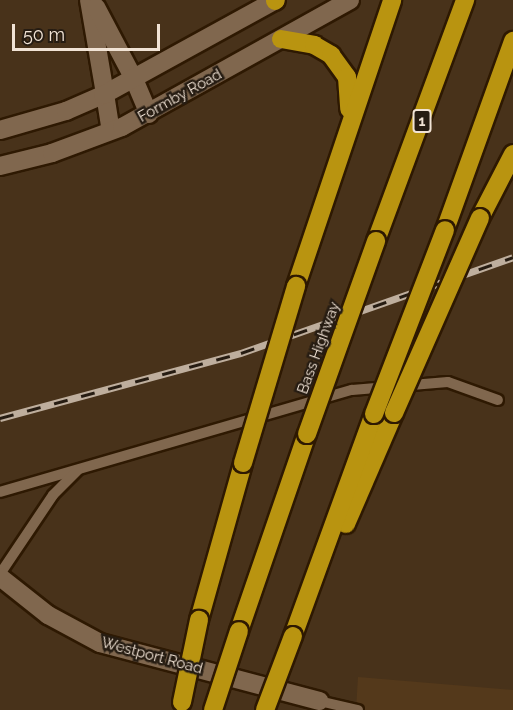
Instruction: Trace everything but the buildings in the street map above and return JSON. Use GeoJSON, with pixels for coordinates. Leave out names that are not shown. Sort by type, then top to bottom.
{"type":"FeatureCollection","features":[{"type":"Feature","properties":{"kind":"highway"},"geometry":{"type":"LineString","coordinates":[[182,706],[199,620],[219,538],[346,128],[392,0]]}},
{"type":"Feature","properties":{"kind":"highway","name":"Bass Highway"},"geometry":{"type":"LineString","coordinates":[[213,710],[376,241],[465,0]]}},
{"type":"Feature","properties":{"kind":"highway"},"geometry":{"type":"LineString","coordinates":[[281,39],[314,45],[339,64],[347,77],[351,99],[346,128]]}},
{"type":"Feature","properties":{"kind":"highway"},"geometry":{"type":"LineString","coordinates":[[265,710],[316,579],[374,414],[445,230],[513,41]]}},
{"type":"Feature","properties":{"kind":"highway"},"geometry":{"type":"LineString","coordinates":[[316,579],[361,493],[480,218],[513,154]]}},
{"type":"Feature","properties":{"kind":"main road"},"geometry":{"type":"LineString","coordinates":[[91,0],[134,79],[149,114]]}},
{"type":"Feature","properties":{"kind":"main road"},"geometry":{"type":"LineString","coordinates":[[91,0],[111,131]]}},
{"type":"Feature","properties":{"kind":"main road"},"geometry":{"type":"LineString","coordinates":[[0,130],[66,111],[105,94],[275,0]]}},
{"type":"Feature","properties":{"kind":"main road","name":"Formby Road"},"geometry":{"type":"LineString","coordinates":[[0,166],[111,131],[149,114],[350,0]]}},
{"type":"Feature","properties":{"kind":"main road","name":"Westport Road"},"geometry":{"type":"LineString","coordinates":[[0,576],[48,615],[100,643],[319,701]]}},
{"type":"Feature","properties":{"kind":"lane"},"geometry":{"type":"LineString","coordinates":[[0,492],[86,465],[352,390],[448,382],[498,400]]}},
{"type":"Feature","properties":{"kind":"lane"},"geometry":{"type":"LineString","coordinates":[[0,576],[58,489],[86,465]]}},
{"type":"Feature","properties":{"kind":"lane"},"geometry":{"type":"LineString","coordinates":[[319,701],[358,710]]}},
{"type":"Feature","properties":{"kind":"shaded area"},"geometry":{"type":"Polygon","coordinates":[[[358,677],[513,690],[513,710],[356,710],[358,677]]]}},
{"type":"Feature","properties":{"kind":"railway"},"geometry":{"type":"LineString","coordinates":[[0,418],[241,353],[513,257]]}}]}
